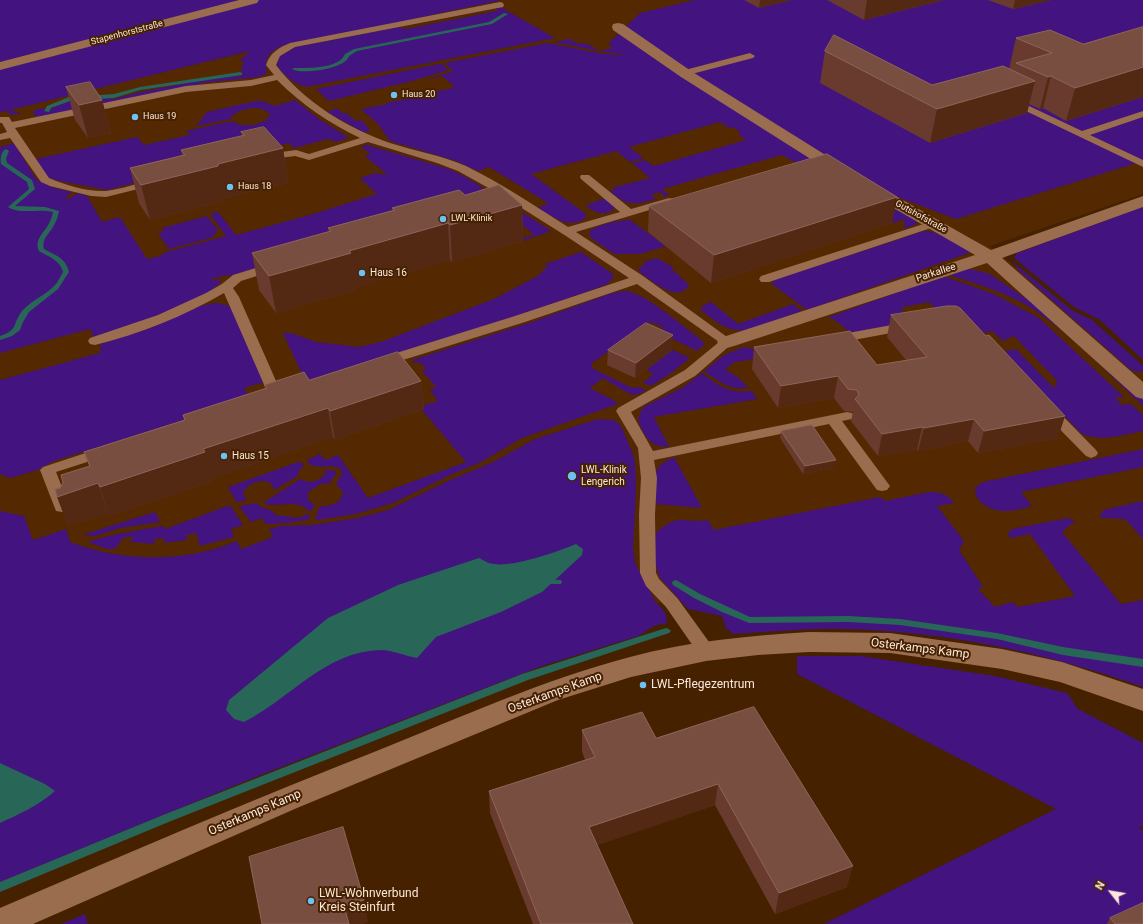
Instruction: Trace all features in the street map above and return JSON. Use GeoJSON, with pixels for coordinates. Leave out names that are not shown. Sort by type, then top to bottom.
{"type":"FeatureCollection","features":[{"type":"Feature","properties":{"kind":"street","name":"Stapenhorststraße"},"geometry":{"type":"LineString","coordinates":[[0,66],[253,0]]}},
{"type":"Feature","properties":{"kind":"street","name":"Gutshofstraße"},"geometry":{"type":"LineString","coordinates":[[618,27],[684,73],[820,159],[990,256],[1143,393]]}},
{"type":"Feature","properties":{"kind":"street","name":"Parkallee"},"geometry":{"type":"LineString","coordinates":[[727,342],[990,256],[1143,201]]}},
{"type":"Feature","properties":{"kind":"street","name":"Osterkamps Kamp"},"geometry":{"type":"LineString","coordinates":[[0,923],[287,799],[549,693],[630,667],[706,650],[802,642],[890,643],[1002,659],[1054,671],[1108,687],[1143,700]]}},
{"type":"Feature","properties":{"kind":"lane"},"geometry":{"type":"LineString","coordinates":[[500,5],[293,45],[279,51],[273,57],[271,65],[278,77],[326,116],[369,138],[452,164],[515,198],[639,279],[727,342],[690,373],[623,411],[645,448],[648,478],[648,573],[652,582],[672,603],[706,650]]}},
{"type":"Feature","properties":{"kind":"lane"},"geometry":{"type":"LineString","coordinates":[[684,73],[750,56]]}},
{"type":"Feature","properties":{"kind":"lane"},"geometry":{"type":"LineString","coordinates":[[0,137],[11,130],[186,89],[250,83],[278,77]]}},
{"type":"Feature","properties":{"kind":"lane"},"geometry":{"type":"LineString","coordinates":[[1001,96],[1143,164]]}},
{"type":"Feature","properties":{"kind":"lane"},"geometry":{"type":"LineString","coordinates":[[1082,134],[1143,114]]}},
{"type":"Feature","properties":{"kind":"lane"},"geometry":{"type":"LineString","coordinates":[[0,120],[5,119],[45,180],[54,184],[91,193],[106,194],[162,181]]}},
{"type":"Feature","properties":{"kind":"lane"},"geometry":{"type":"LineString","coordinates":[[251,160],[296,153],[309,157],[369,138]]}},
{"type":"Feature","properties":{"kind":"lane"},"geometry":{"type":"LineString","coordinates":[[804,164],[820,159]]}},
{"type":"Feature","properties":{"kind":"lane"},"geometry":{"type":"LineString","coordinates":[[585,177],[629,213]]}},
{"type":"Feature","properties":{"kind":"lane"},"geometry":{"type":"LineString","coordinates":[[500,202],[515,198]]}},
{"type":"Feature","properties":{"kind":"lane"},"geometry":{"type":"LineString","coordinates":[[566,231],[682,198]]}},
{"type":"Feature","properties":{"kind":"lane"},"geometry":{"type":"LineString","coordinates":[[765,279],[933,224]]}},
{"type":"Feature","properties":{"kind":"lane"},"geometry":{"type":"LineString","coordinates":[[95,341],[158,320],[204,301],[237,278],[285,263]]}},
{"type":"Feature","properties":{"kind":"lane"},"geometry":{"type":"LineString","coordinates":[[367,367],[520,319],[639,279]]}},
{"type":"Feature","properties":{"kind":"lane"},"geometry":{"type":"LineString","coordinates":[[226,287],[233,297],[276,396]]}},
{"type":"Feature","properties":{"kind":"lane"},"geometry":{"type":"LineString","coordinates":[[848,337],[922,324]]}},
{"type":"Feature","properties":{"kind":"lane"},"geometry":{"type":"LineString","coordinates":[[261,400],[291,391]]}},
{"type":"Feature","properties":{"kind":"lane"},"geometry":{"type":"LineString","coordinates":[[1037,398],[1091,453]]}},
{"type":"Feature","properties":{"kind":"lane"},"geometry":{"type":"LineString","coordinates":[[646,457],[840,418],[882,486]]}},
{"type":"Feature","properties":{"kind":"lane"},"geometry":{"type":"LineString","coordinates":[[64,512],[48,470],[114,449]]}},
{"type":"Feature","properties":{"kind":"shaded area"},"geometry":{"type":"Polygon","coordinates":[[[0,0],[502,0],[412,19],[414,20],[288,44],[277,48],[271,53],[266,63],[266,74],[259,77],[202,83],[194,86],[36,117],[33,112],[36,109],[51,108],[70,100],[98,97],[114,99],[140,92],[203,80],[243,75],[241,69],[244,62],[240,60],[250,51],[10,110],[21,113],[10,115],[8,111],[0,112],[0,0]]]}},
{"type":"Feature","properties":{"kind":"shaded area","name":"LWL-Klinik Lengerich"},"geometry":{"type":"Polygon","coordinates":[[[502,0],[1143,0],[1143,194],[990,246],[1143,372],[1143,662],[731,589],[532,628],[0,825],[0,111],[284,43],[502,0]]]}},
{"type":"Feature","properties":{"kind":"shaded area"},"geometry":{"type":"Polygon","coordinates":[[[695,0],[1143,0],[1143,161],[956,219],[842,176],[795,162],[782,155],[662,189],[669,195],[665,197],[660,192],[651,195],[656,199],[643,203],[627,202],[611,192],[615,187],[650,178],[632,163],[645,160],[654,166],[746,140],[739,135],[740,132],[733,127],[729,128],[720,122],[629,147],[644,158],[630,162],[616,151],[531,174],[586,214],[585,219],[572,223],[560,221],[538,208],[548,203],[489,167],[478,171],[456,161],[390,141],[378,124],[361,109],[437,93],[436,92],[455,87],[442,76],[425,80],[453,71],[445,64],[449,62],[548,43],[603,54],[623,55],[603,52],[554,42],[570,39],[576,43],[588,44],[599,51],[613,48],[608,44],[640,13],[695,0]]]}},
{"type":"Feature","properties":{"kind":"shaded area"},"geometry":{"type":"Polygon","coordinates":[[[496,8],[502,8],[555,38],[306,87],[290,79],[277,66],[279,57],[295,47],[399,27],[406,29],[497,11],[496,8]]]}},
{"type":"Feature","properties":{"kind":"shaded area"},"geometry":{"type":"Polygon","coordinates":[[[442,64],[448,70],[412,81],[329,101],[316,89],[442,64]]]}},
{"type":"Feature","properties":{"kind":"shaded area"},"geometry":{"type":"Polygon","coordinates":[[[295,100],[319,119],[348,138],[336,142],[328,139],[294,148],[289,143],[107,190],[55,180],[47,177],[36,159],[137,137],[144,145],[190,135],[186,131],[232,121],[240,125],[254,125],[265,121],[270,115],[267,111],[257,108],[245,109],[239,111],[231,117],[231,119],[196,126],[207,112],[256,101],[262,101],[275,106],[295,100]]]}},
{"type":"Feature","properties":{"kind":"shaded area"},"geometry":{"type":"Polygon","coordinates":[[[337,108],[342,113],[346,113],[356,121],[361,120],[370,129],[365,133],[327,112],[337,108]]]}},
{"type":"Feature","properties":{"kind":"shaded area"},"geometry":{"type":"Polygon","coordinates":[[[14,143],[36,179],[51,187],[72,192],[65,198],[68,199],[78,193],[87,196],[102,222],[120,217],[147,259],[160,256],[166,252],[226,236],[210,214],[218,212],[236,235],[310,215],[377,194],[360,178],[375,173],[387,175],[365,156],[370,154],[361,146],[367,145],[449,169],[466,177],[494,195],[366,238],[229,276],[226,275],[212,279],[213,281],[219,279],[221,282],[214,289],[197,299],[153,318],[108,333],[93,336],[90,329],[0,353],[0,147],[14,143]]]}},
{"type":"Feature","properties":{"kind":"shaded area"},"geometry":{"type":"Polygon","coordinates":[[[606,198],[614,207],[613,210],[609,212],[598,213],[586,205],[606,198]]]}},
{"type":"Feature","properties":{"kind":"shaded area"},"geometry":{"type":"Polygon","coordinates":[[[1143,207],[1143,360],[1100,320],[1074,307],[1014,258],[1017,253],[1143,207]]]}},
{"type":"Feature","properties":{"kind":"shaded area"},"geometry":{"type":"Polygon","coordinates":[[[504,209],[522,212],[551,231],[523,241],[521,239],[534,235],[504,209]]]}},
{"type":"Feature","properties":{"kind":"shaded area"},"geometry":{"type":"Polygon","coordinates":[[[900,209],[917,219],[916,224],[905,229],[904,219],[894,223],[882,215],[900,209]]]}},
{"type":"Feature","properties":{"kind":"shaded area"},"geometry":{"type":"Polygon","coordinates":[[[207,216],[217,229],[217,232],[211,238],[169,249],[158,233],[164,231],[162,228],[207,216]]]}},
{"type":"Feature","properties":{"kind":"shaded area"},"geometry":{"type":"Polygon","coordinates":[[[630,220],[666,246],[640,254],[614,254],[591,238],[589,232],[592,229],[614,222],[630,220]]]}},
{"type":"Feature","properties":{"kind":"shaded area"},"geometry":{"type":"Polygon","coordinates":[[[924,231],[943,235],[971,251],[969,253],[807,310],[772,284],[774,280],[924,231]]]}},
{"type":"Feature","properties":{"kind":"shaded area"},"geometry":{"type":"Polygon","coordinates":[[[581,252],[613,274],[613,278],[606,285],[514,317],[300,385],[308,380],[300,370],[283,333],[291,333],[316,342],[359,347],[381,342],[494,299],[538,276],[547,267],[545,264],[581,252]]]}},
{"type":"Feature","properties":{"kind":"shaded area"},"geometry":{"type":"Polygon","coordinates":[[[657,258],[673,267],[671,268],[689,285],[684,290],[678,292],[671,291],[656,284],[638,271],[646,261],[657,258]]]}},
{"type":"Feature","properties":{"kind":"shaded area"},"geometry":{"type":"Polygon","coordinates":[[[1013,262],[1073,311],[1091,319],[1143,366],[1143,371],[1138,372],[1131,370],[1019,271],[1013,262]]]}},
{"type":"Feature","properties":{"kind":"shaded area"},"geometry":{"type":"Polygon","coordinates":[[[966,269],[990,274],[1054,318],[1143,399],[1143,406],[1088,353],[1044,316],[1009,296],[949,275],[966,269]]]}},
{"type":"Feature","properties":{"kind":"shaded area"},"geometry":{"type":"Polygon","coordinates":[[[943,276],[994,294],[1039,318],[1124,397],[1115,398],[1122,405],[1131,404],[1143,415],[1143,431],[1105,438],[1082,434],[1001,352],[1016,349],[1054,388],[1057,381],[1014,336],[1003,341],[992,331],[983,333],[978,329],[940,314],[929,302],[903,307],[902,311],[913,322],[850,333],[839,323],[829,317],[943,276]]]}},
{"type":"Feature","properties":{"kind":"shaded area"},"geometry":{"type":"Polygon","coordinates":[[[625,291],[643,297],[653,303],[705,344],[697,351],[660,333],[663,327],[650,322],[592,363],[592,368],[632,388],[639,387],[646,390],[643,392],[636,395],[631,394],[603,378],[590,388],[618,404],[522,438],[481,462],[450,475],[393,503],[356,514],[317,520],[315,519],[320,506],[335,504],[342,496],[343,492],[336,484],[342,473],[340,468],[310,465],[307,460],[320,454],[325,460],[338,455],[368,498],[466,462],[422,410],[424,409],[421,406],[438,401],[430,390],[436,387],[422,371],[426,369],[420,362],[415,363],[412,360],[532,322],[612,293],[625,291]]]}},
{"type":"Feature","properties":{"kind":"shaded area"},"geometry":{"type":"Polygon","coordinates":[[[711,302],[738,324],[793,304],[802,311],[748,330],[734,330],[722,325],[700,309],[704,305],[711,302]]]}},
{"type":"Feature","properties":{"kind":"shaded area"},"geometry":{"type":"Polygon","coordinates":[[[217,303],[230,306],[264,382],[244,388],[251,399],[54,461],[37,470],[10,478],[0,474],[0,380],[100,353],[101,344],[150,328],[200,306],[217,303]]]}},
{"type":"Feature","properties":{"kind":"shaded area"},"geometry":{"type":"Polygon","coordinates":[[[744,347],[763,351],[768,357],[735,362],[725,369],[740,379],[748,388],[735,388],[724,384],[704,371],[724,355],[744,347]]]}},
{"type":"Feature","properties":{"kind":"shaded area"},"geometry":{"type":"Polygon","coordinates":[[[673,350],[690,358],[651,386],[643,382],[653,375],[647,369],[673,350]]]}},
{"type":"Feature","properties":{"kind":"shaded area"},"geometry":{"type":"Polygon","coordinates":[[[702,373],[714,382],[730,390],[752,391],[757,399],[654,417],[669,447],[652,443],[645,436],[638,420],[641,411],[645,406],[682,388],[702,373]]]}},
{"type":"Feature","properties":{"kind":"shaded area"},"geometry":{"type":"Polygon","coordinates":[[[598,419],[614,420],[621,426],[633,454],[635,464],[636,492],[633,548],[635,563],[655,601],[666,614],[667,623],[654,626],[638,636],[542,666],[258,776],[0,882],[0,511],[24,516],[33,540],[66,529],[70,542],[90,549],[111,553],[132,556],[175,556],[217,548],[237,541],[241,549],[273,537],[269,529],[281,526],[312,525],[357,518],[388,510],[448,481],[493,462],[535,439],[598,419]]]}},
{"type":"Feature","properties":{"kind":"shaded area"},"geometry":{"type":"Polygon","coordinates":[[[1143,449],[1143,467],[1021,492],[1032,506],[1010,511],[996,510],[981,503],[976,494],[975,488],[983,482],[1143,449]]]}},
{"type":"Feature","properties":{"kind":"shaded area"},"geometry":{"type":"Polygon","coordinates":[[[674,457],[702,508],[656,504],[654,501],[655,474],[661,465],[674,457]]]}},
{"type":"Feature","properties":{"kind":"shaded area"},"geometry":{"type":"Polygon","coordinates":[[[298,462],[302,463],[304,466],[299,470],[298,476],[274,490],[272,485],[268,482],[259,481],[254,483],[245,489],[243,493],[247,500],[236,502],[228,487],[298,462]]]}},
{"type":"Feature","properties":{"kind":"shaded area"},"geometry":{"type":"Polygon","coordinates":[[[325,470],[337,472],[330,483],[321,484],[308,492],[308,500],[315,505],[311,511],[299,505],[270,505],[264,502],[300,479],[310,482],[320,479],[325,474],[325,470]]]}},
{"type":"Feature","properties":{"kind":"shaded area"},"geometry":{"type":"Polygon","coordinates":[[[929,492],[943,494],[949,497],[954,503],[937,506],[964,541],[959,550],[983,587],[978,589],[995,607],[1012,602],[1018,607],[1075,596],[1030,534],[1011,538],[1007,534],[1012,529],[1068,518],[1075,521],[1062,532],[1121,604],[1143,600],[1143,687],[1033,654],[958,639],[920,634],[830,629],[733,634],[726,628],[722,616],[688,609],[660,578],[652,555],[656,533],[670,523],[676,521],[708,520],[714,530],[880,497],[885,501],[929,492]]]}},
{"type":"Feature","properties":{"kind":"shaded area"},"geometry":{"type":"Polygon","coordinates":[[[1143,501],[1143,539],[1125,519],[1101,518],[1100,516],[1103,510],[1143,501]]]}},
{"type":"Feature","properties":{"kind":"shaded area"},"geometry":{"type":"Polygon","coordinates":[[[257,503],[259,506],[270,510],[276,515],[299,518],[307,514],[310,515],[309,519],[295,522],[266,524],[262,518],[251,522],[239,506],[257,503]]]}},
{"type":"Feature","properties":{"kind":"shaded area"},"geometry":{"type":"Polygon","coordinates":[[[230,505],[243,525],[231,529],[234,537],[200,546],[196,533],[186,535],[187,540],[164,543],[165,538],[155,539],[153,544],[130,542],[134,537],[124,537],[115,549],[108,549],[90,543],[90,541],[117,534],[163,526],[165,529],[230,505]]]}},
{"type":"Feature","properties":{"kind":"shaded area"},"geometry":{"type":"Polygon","coordinates":[[[155,512],[160,522],[120,528],[95,536],[82,535],[155,512]]]}},
{"type":"Feature","properties":{"kind":"shaded area"},"geometry":{"type":"Polygon","coordinates":[[[797,656],[860,656],[995,676],[1067,693],[1078,709],[1143,743],[1143,826],[1138,828],[1143,830],[1143,924],[824,924],[1056,809],[797,674],[797,656]]]}},
{"type":"Feature","properties":{"kind":"shaded area"},"geometry":{"type":"Polygon","coordinates":[[[85,914],[88,924],[61,924],[85,914]]]}},
{"type":"Feature","properties":{"kind":"water"},"geometry":{"type":"Polygon","coordinates":[[[576,544],[583,549],[582,555],[542,592],[501,612],[436,637],[417,658],[385,650],[361,652],[342,658],[325,667],[261,712],[244,722],[234,719],[226,710],[229,700],[328,618],[398,585],[479,558],[492,564],[513,563],[547,555],[576,544]]]}},
{"type":"Feature","properties":{"kind":"water"},"geometry":{"type":"Polygon","coordinates":[[[0,763],[45,784],[55,791],[36,805],[0,823],[0,763]]]}},
{"type":"Feature","properties":{"kind":"building"},"geometry":{"type":"Polygon","coordinates":[[[1143,27],[1143,67],[1075,88],[1051,76],[1048,77],[1016,63],[1052,53],[1016,38],[1050,30],[1083,44],[1143,27]]]}},
{"type":"Feature","properties":{"kind":"building"},"geometry":{"type":"Polygon","coordinates":[[[834,35],[932,85],[1003,66],[1035,81],[937,109],[825,51],[834,35]]]}},
{"type":"Feature","properties":{"kind":"building"},"geometry":{"type":"Polygon","coordinates":[[[90,82],[102,100],[79,105],[66,87],[90,82]]]}},
{"type":"Feature","properties":{"kind":"building"},"geometry":{"type":"Polygon","coordinates":[[[264,127],[283,148],[141,185],[130,168],[185,155],[181,150],[245,135],[241,132],[264,127]]]}},
{"type":"Feature","properties":{"kind":"building"},"geometry":{"type":"Polygon","coordinates":[[[827,154],[897,197],[714,255],[649,206],[827,154]]]}},
{"type":"Feature","properties":{"kind":"building"},"geometry":{"type":"Polygon","coordinates":[[[499,185],[522,205],[450,225],[448,223],[349,251],[351,253],[269,276],[252,253],[331,231],[328,228],[395,210],[392,208],[459,190],[465,195],[499,185]]]}},
{"type":"Feature","properties":{"kind":"building"},"geometry":{"type":"Polygon","coordinates":[[[947,306],[956,306],[960,308],[986,336],[989,335],[1065,416],[984,431],[974,419],[882,434],[855,399],[859,395],[857,390],[848,389],[838,376],[781,386],[754,347],[850,331],[877,365],[927,357],[891,315],[947,306]]]}},
{"type":"Feature","properties":{"kind":"building"},"geometry":{"type":"Polygon","coordinates":[[[646,323],[673,335],[636,363],[608,350],[646,323]]]}},
{"type":"Feature","properties":{"kind":"building"},"geometry":{"type":"Polygon","coordinates":[[[398,352],[421,381],[330,411],[328,408],[203,449],[205,452],[100,487],[98,483],[57,497],[55,489],[60,488],[63,483],[61,475],[90,466],[84,452],[185,420],[183,415],[267,388],[264,385],[304,372],[309,380],[398,352]]]}},
{"type":"Feature","properties":{"kind":"building"},"geometry":{"type":"Polygon","coordinates":[[[812,425],[836,460],[805,466],[781,431],[812,425]]]}},
{"type":"Feature","properties":{"kind":"building"},"geometry":{"type":"Polygon","coordinates":[[[754,707],[853,866],[779,893],[718,784],[589,827],[633,924],[541,924],[489,791],[595,757],[582,730],[642,712],[656,738],[754,707]]]}},
{"type":"Feature","properties":{"kind":"building","name":"LWL-Wohnverbund Kreis Steinfurt"},"geometry":{"type":"Polygon","coordinates":[[[343,827],[364,900],[344,906],[349,924],[262,924],[249,857],[343,827]]]}},
{"type":"Feature","properties":{"kind":"building"},"geometry":{"type":"Polygon","coordinates":[[[1143,903],[1143,924],[1115,924],[1110,918],[1143,903]]]}},
{"type":"Feature","properties":{"kind":"waterway"},"geometry":{"type":"LineString","coordinates":[[294,69],[328,67],[340,63],[346,59],[347,55],[356,50],[490,23],[506,14]]}},
{"type":"Feature","properties":{"kind":"waterway"},"geometry":{"type":"LineString","coordinates":[[47,111],[49,107],[69,99],[114,96],[140,89],[240,74]]}},
{"type":"Feature","properties":{"kind":"waterway"},"geometry":{"type":"LineString","coordinates":[[0,338],[10,335],[18,329],[19,322],[26,310],[56,288],[66,272],[63,264],[57,258],[41,250],[40,246],[41,239],[52,224],[56,211],[50,209],[22,209],[11,207],[32,189],[30,181],[4,164],[3,159],[6,151]]}},
{"type":"Feature","properties":{"kind":"waterway"},"geometry":{"type":"LineString","coordinates":[[544,582],[558,582]]}},
{"type":"Feature","properties":{"kind":"waterway"},"geometry":{"type":"LineString","coordinates":[[676,583],[697,596],[749,620],[848,619],[900,622],[997,636],[1063,651],[1143,663]]}},
{"type":"Feature","properties":{"kind":"waterway"},"geometry":{"type":"LineString","coordinates":[[0,887],[167,818],[525,677],[666,631]]}},
{"type":"Feature","properties":{"kind":"place","name":"Haus 20"},"geometry":{"type":"Point","coordinates":[394,95]}},
{"type":"Feature","properties":{"kind":"place","name":"Haus 19"},"geometry":{"type":"Point","coordinates":[135,117]}},
{"type":"Feature","properties":{"kind":"place","name":"Haus 18"},"geometry":{"type":"Point","coordinates":[230,187]}},
{"type":"Feature","properties":{"kind":"place","name":"LWL-Klinik"},"geometry":{"type":"Point","coordinates":[443,219]}},
{"type":"Feature","properties":{"kind":"place","name":"Haus 16"},"geometry":{"type":"Point","coordinates":[362,273]}},
{"type":"Feature","properties":{"kind":"place","name":"Haus 15"},"geometry":{"type":"Point","coordinates":[224,456]}},
{"type":"Feature","properties":{"kind":"place","name":"LWL-Klinik Lengerich"},"geometry":{"type":"Point","coordinates":[572,476]}},
{"type":"Feature","properties":{"kind":"place","name":"LWL-Pflegezentrum"},"geometry":{"type":"Point","coordinates":[643,685]}},
{"type":"Feature","properties":{"kind":"place","name":"LWL-Wohnverbund Kreis Steinfurt"},"geometry":{"type":"Point","coordinates":[311,901]}}]}
